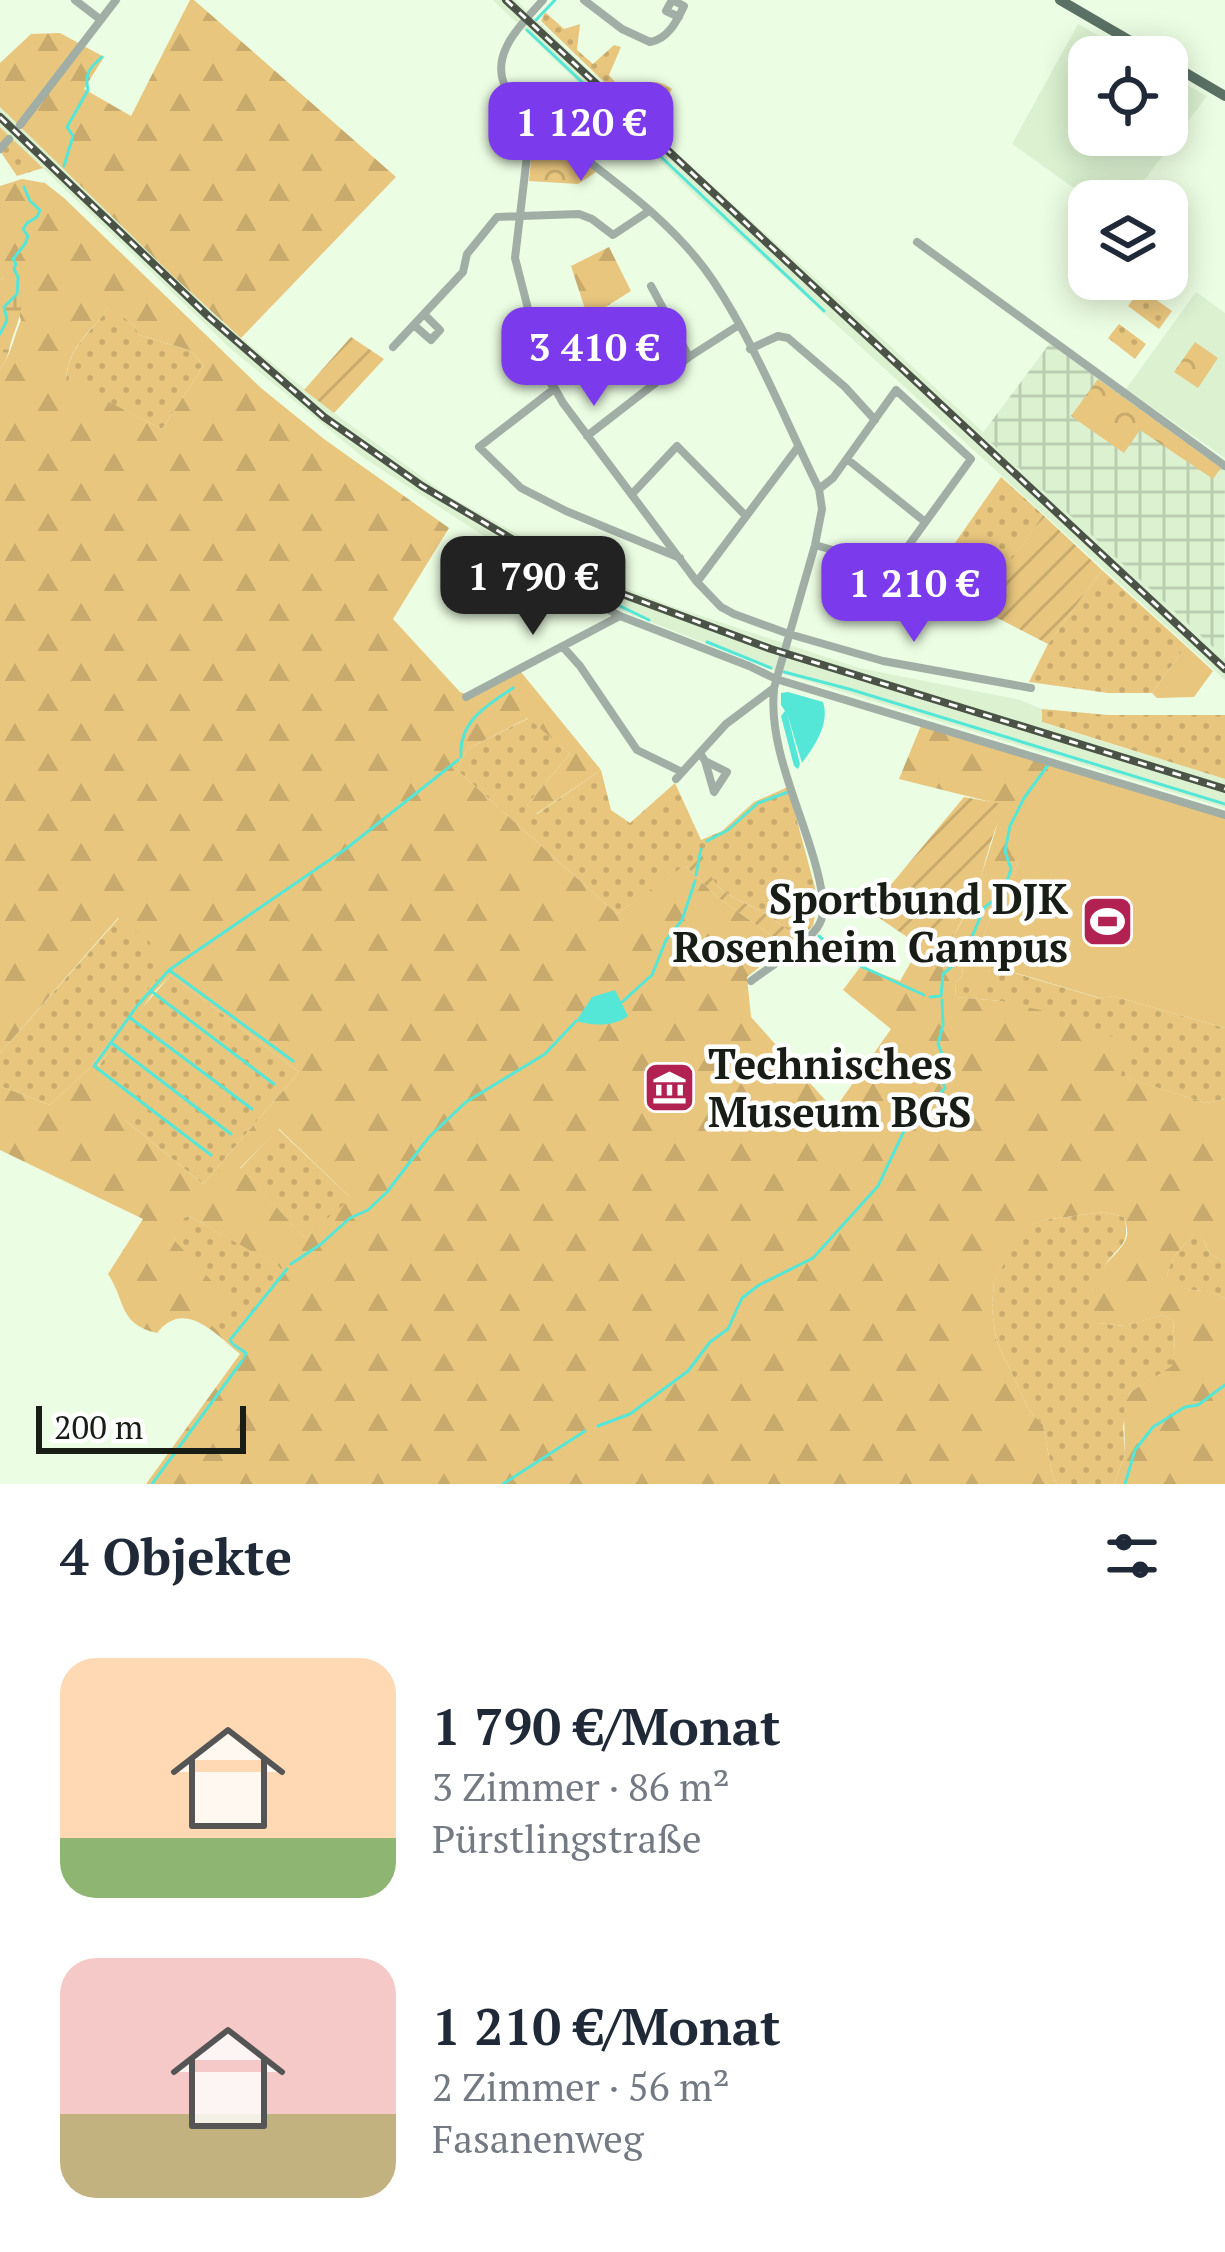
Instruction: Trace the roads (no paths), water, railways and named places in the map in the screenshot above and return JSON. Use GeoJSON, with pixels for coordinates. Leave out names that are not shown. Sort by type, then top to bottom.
{"type":"FeatureCollection","features":[{"type":"Feature","properties":{"kind":"main road"},"geometry":{"type":"LineString","coordinates":[[1060,0],[1122,36]]}},
{"type":"Feature","properties":{"kind":"main road"},"geometry":{"type":"LineString","coordinates":[[1188,74],[1225,96]]}},
{"type":"Feature","properties":{"kind":"street"},"geometry":{"type":"LineString","coordinates":[[75,0],[101,20]]}},
{"type":"Feature","properties":{"kind":"street"},"geometry":{"type":"LineString","coordinates":[[20,125],[116,0]]}},
{"type":"Feature","properties":{"kind":"street"},"geometry":{"type":"LineString","coordinates":[[543,0],[506,47],[501,68],[505,86],[536,124],[649,211],[712,280],[819,489],[822,509],[815,544],[775,684],[773,711],[823,911],[817,928],[751,981]]}},
{"type":"Feature","properties":{"kind":"street"},"geometry":{"type":"LineString","coordinates":[[584,0],[650,42],[664,37],[679,17]]}},
{"type":"Feature","properties":{"kind":"street"},"geometry":{"type":"LineString","coordinates":[[536,124],[526,156],[515,258],[543,367],[587,436],[697,582],[734,614],[789,634],[884,661],[1031,688]]}},
{"type":"Feature","properties":{"kind":"street"},"geometry":{"type":"LineString","coordinates":[[0,149],[9,139]]}},
{"type":"Feature","properties":{"kind":"street"},"geometry":{"type":"LineString","coordinates":[[393,347],[463,272],[467,254],[497,217],[579,214],[613,235],[649,211]]}},
{"type":"Feature","properties":{"kind":"street"},"geometry":{"type":"LineString","coordinates":[[917,242],[1225,466]]}},
{"type":"Feature","properties":{"kind":"street"},"geometry":{"type":"LineString","coordinates":[[651,286],[688,357]]}},
{"type":"Feature","properties":{"kind":"street"},"geometry":{"type":"LineString","coordinates":[[415,326],[431,340],[440,330],[425,315]]}},
{"type":"Feature","properties":{"kind":"street"},"geometry":{"type":"LineString","coordinates":[[587,436],[688,357],[739,325]]}},
{"type":"Feature","properties":{"kind":"street"},"geometry":{"type":"LineString","coordinates":[[750,349],[778,336],[788,338],[875,420]]}},
{"type":"Feature","properties":{"kind":"street"},"geometry":{"type":"LineString","coordinates":[[597,361],[553,387],[479,447],[521,488],[681,558]]}},
{"type":"Feature","properties":{"kind":"street"},"geometry":{"type":"LineString","coordinates":[[815,544],[893,567],[971,459],[896,390],[848,459],[819,489]]}},
{"type":"Feature","properties":{"kind":"street"},"geometry":{"type":"LineString","coordinates":[[633,494],[677,446],[746,516]]}},
{"type":"Feature","properties":{"kind":"street"},"geometry":{"type":"LineString","coordinates":[[697,582],[798,447]]}},
{"type":"Feature","properties":{"kind":"street"},"geometry":{"type":"LineString","coordinates":[[848,459],[924,521]]}},
{"type":"Feature","properties":{"kind":"street"},"geometry":{"type":"LineString","coordinates":[[484,544],[620,616],[749,666],[775,684],[1225,815]]}},
{"type":"Feature","properties":{"kind":"street"},"geometry":{"type":"LineString","coordinates":[[466,697],[620,616]]}},
{"type":"Feature","properties":{"kind":"street"},"geometry":{"type":"LineString","coordinates":[[563,646],[637,750],[679,776],[703,757],[726,724],[775,684]]}},
{"type":"Feature","properties":{"kind":"water"},"geometry":{"type":"Polygon","coordinates":[[[781,693],[823,702],[825,710],[820,734],[802,763],[787,713],[798,769],[781,716],[785,711],[781,693]]]}},
{"type":"Feature","properties":{"kind":"water"},"geometry":{"type":"Polygon","coordinates":[[[615,990],[628,1016],[603,1025],[576,1021],[592,997],[615,990]]]}},
{"type":"Feature","properties":{"kind":"waterway"},"geometry":{"type":"LineString","coordinates":[[536,20],[555,0]]}},
{"type":"Feature","properties":{"kind":"waterway"},"geometry":{"type":"LineString","coordinates":[[527,30],[824,311]]}},
{"type":"Feature","properties":{"kind":"waterway"},"geometry":{"type":"LineString","coordinates":[[64,166],[73,136],[67,127],[88,90],[89,71],[102,57]]}},
{"type":"Feature","properties":{"kind":"waterway"},"geometry":{"type":"LineString","coordinates":[[0,334],[7,320],[4,307],[17,294],[13,259],[28,236],[23,229],[40,210],[24,187]]}},
{"type":"Feature","properties":{"kind":"waterway"},"geometry":{"type":"LineString","coordinates":[[595,594],[649,620]]}},
{"type":"Feature","properties":{"kind":"waterway"},"geometry":{"type":"LineString","coordinates":[[707,642],[771,668]]}},
{"type":"Feature","properties":{"kind":"waterway"},"geometry":{"type":"LineString","coordinates":[[784,672],[1225,804]]}},
{"type":"Feature","properties":{"kind":"waterway"},"geometry":{"type":"LineString","coordinates":[[461,757],[469,724],[513,688]]}},
{"type":"Feature","properties":{"kind":"waterway"},"geometry":{"type":"LineString","coordinates":[[211,1155],[94,1066],[169,970],[347,848],[458,760]]}},
{"type":"Feature","properties":{"kind":"waterway"},"geometry":{"type":"LineString","coordinates":[[930,997],[941,996],[943,974],[964,956],[984,908],[1008,878],[1011,869],[1005,851],[1010,826],[1048,765]]}},
{"type":"Feature","properties":{"kind":"waterway"},"geometry":{"type":"LineString","coordinates":[[707,841],[728,830],[758,803],[788,792]]}},
{"type":"Feature","properties":{"kind":"waterway"},"geometry":{"type":"LineString","coordinates":[[696,875],[701,849]]}},
{"type":"Feature","properties":{"kind":"waterway"},"geometry":{"type":"LineString","coordinates":[[622,1002],[652,975],[666,940],[682,920],[695,881]]}},
{"type":"Feature","properties":{"kind":"waterway"},"geometry":{"type":"LineString","coordinates":[[819,936],[835,950]]}},
{"type":"Feature","properties":{"kind":"waterway"},"geometry":{"type":"LineString","coordinates":[[856,964],[924,995]]}},
{"type":"Feature","properties":{"kind":"waterway"},"geometry":{"type":"LineString","coordinates":[[169,970],[293,1061]]}},
{"type":"Feature","properties":{"kind":"waterway"},"geometry":{"type":"LineString","coordinates":[[151,991],[274,1084]]}},
{"type":"Feature","properties":{"kind":"waterway"},"geometry":{"type":"LineString","coordinates":[[940,1060],[942,1000]]}},
{"type":"Feature","properties":{"kind":"waterway"},"geometry":{"type":"LineString","coordinates":[[129,1017],[252,1109]]}},
{"type":"Feature","properties":{"kind":"waterway"},"geometry":{"type":"LineString","coordinates":[[291,1264],[350,1218],[368,1210],[429,1137],[466,1102],[545,1054],[576,1021]]}},
{"type":"Feature","properties":{"kind":"waterway"},"geometry":{"type":"LineString","coordinates":[[113,1044],[231,1134]]}},
{"type":"Feature","properties":{"kind":"waterway"},"geometry":{"type":"LineString","coordinates":[[598,1426],[630,1414],[688,1371],[710,1342],[728,1329],[742,1298],[813,1258],[878,1186],[903,1133],[945,1088],[938,1067]]}},
{"type":"Feature","properties":{"kind":"waterway"},"geometry":{"type":"LineString","coordinates":[[232,1343],[287,1269]]}},
{"type":"Feature","properties":{"kind":"waterway"},"geometry":{"type":"LineString","coordinates":[[234,1345],[246,1353],[244,1358]]}},
{"type":"Feature","properties":{"kind":"waterway"},"geometry":{"type":"LineString","coordinates":[[152,1484],[242,1361]]}},
{"type":"Feature","properties":{"kind":"waterway"},"geometry":{"type":"LineString","coordinates":[[1125,1484],[1135,1450],[1153,1427],[1185,1407],[1198,1405],[1225,1385]]}},
{"type":"Feature","properties":{"kind":"waterway"},"geometry":{"type":"LineString","coordinates":[[503,1484],[585,1431]]}},
{"type":"Feature","properties":{"kind":"railway"},"geometry":{"type":"LineString","coordinates":[[506,0],[1225,669]]}},
{"type":"Feature","properties":{"kind":"railway"},"geometry":{"type":"LineString","coordinates":[[0,117],[209,317],[324,417],[422,486],[527,548],[606,588],[771,649],[1225,789]]}},
{"type":"Feature","properties":{"kind":"place","name":"Sportbund DJK Rosenheim Campus"},"geometry":{"type":"Point","coordinates":[1107,922]}},
{"type":"Feature","properties":{"kind":"place","name":"Technisches Museum BGS"},"geometry":{"type":"Point","coordinates":[669,1087]}}]}
